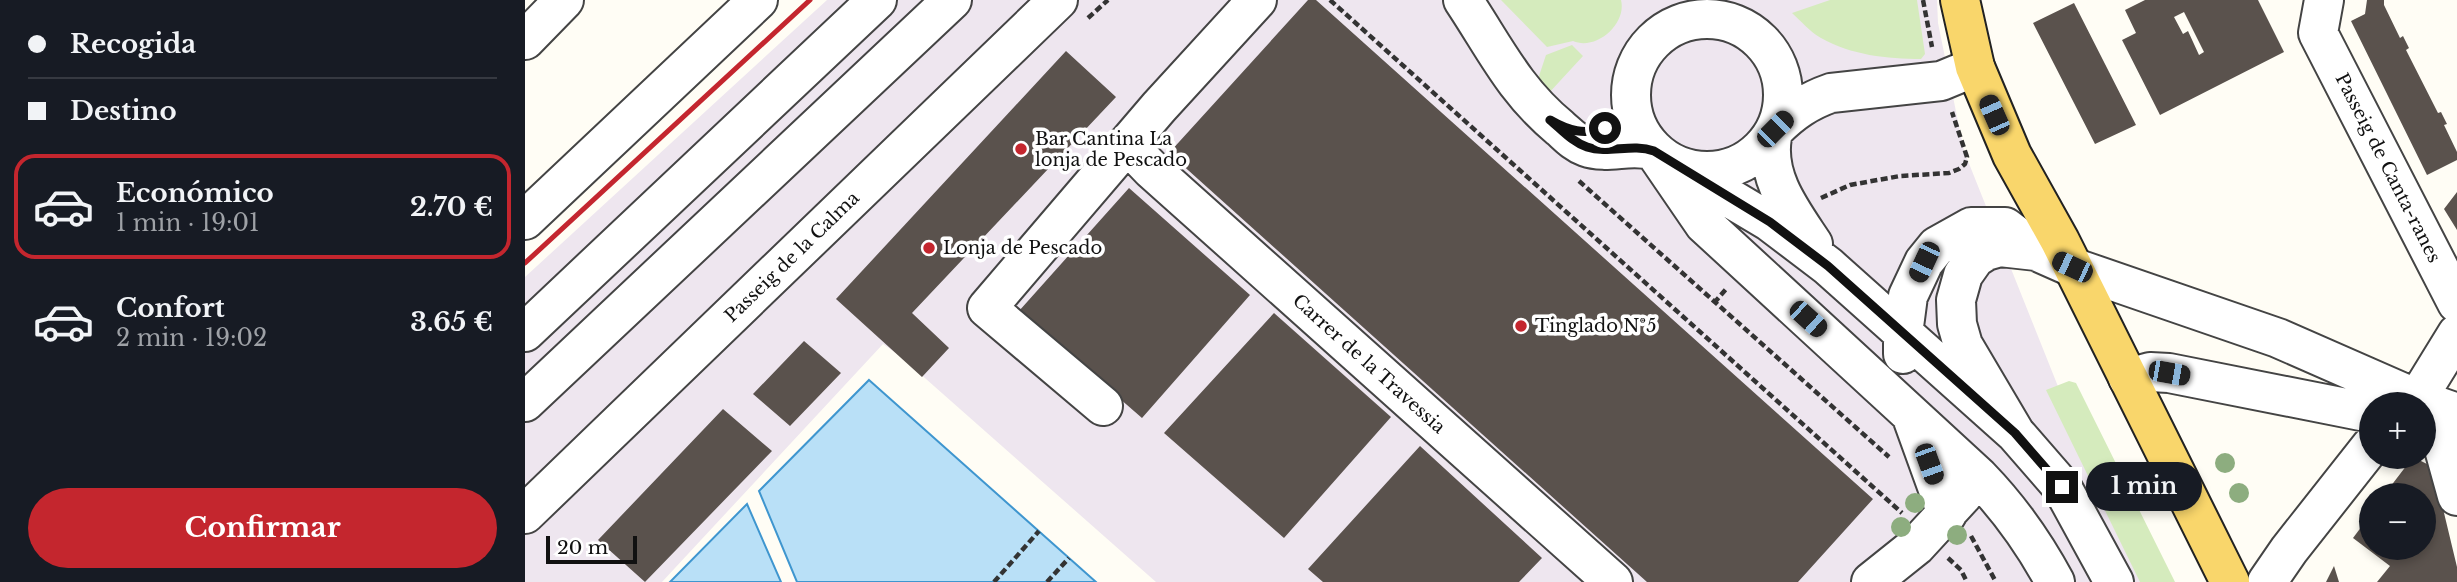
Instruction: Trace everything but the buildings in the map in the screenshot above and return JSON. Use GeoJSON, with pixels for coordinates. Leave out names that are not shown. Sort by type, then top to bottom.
{"type":"FeatureCollection","features":[{"type":"Feature","properties":{"kind":"main road"},"geometry":{"type":"LineString","coordinates":[[1960,0],[1975,67],[2012,155],[2072,267],[2229,582]]}},
{"type":"Feature","properties":{"kind":"street"},"geometry":{"type":"LineString","coordinates":[[525,40],[564,0]]}},
{"type":"Feature","properties":{"kind":"street"},"geometry":{"type":"LineString","coordinates":[[525,220],[758,0]]}},
{"type":"Feature","properties":{"kind":"street"},"geometry":{"type":"LineString","coordinates":[[525,332],[877,0]]}},
{"type":"Feature","properties":{"kind":"street"},"geometry":{"type":"LineString","coordinates":[[525,402],[952,0]]}},
{"type":"Feature","properties":{"kind":"street","name":"Passeig de la Calma"},"geometry":{"type":"LineString","coordinates":[[525,514],[1058,0]]}},
{"type":"Feature","properties":{"kind":"street"},"geometry":{"type":"LineString","coordinates":[[1103,406],[987,307],[1127,144],[1257,0]]}},
{"type":"Feature","properties":{"kind":"street"},"geometry":{"type":"LineString","coordinates":[[1463,0],[1521,90],[1577,143],[1601,150],[1642,146],[1770,222],[1828,266],[2015,433],[2062,487],[2113,582]]}},
{"type":"Feature","properties":{"kind":"street"},"geometry":{"type":"LineString","coordinates":[[1550,120],[1565,129],[1579,132],[1594,132],[1617,121],[1654,22],[1653,0]]}},
{"type":"Feature","properties":{"kind":"street"},"geometry":{"type":"LineString","coordinates":[[1642,55],[1654,40],[1668,29],[1725,10],[1771,53],[1782,77],[1783,90],[1783,103],[1769,150],[1777,185],[1828,266]]}},
{"type":"Feature","properties":{"kind":"street","name":"Passeig de Canta-ranes"},"geometry":{"type":"LineString","coordinates":[[2315,11],[2457,303]]}},
{"type":"Feature","properties":{"kind":"street"},"geometry":{"type":"LineString","coordinates":[[1665,158],[1711,172],[1730,169],[1746,162],[1797,109],[1813,99],[1831,93],[1941,81],[1975,67]]}},
{"type":"Feature","properties":{"kind":"street"},"geometry":{"type":"LineString","coordinates":[[1630,91],[1632,111],[1639,129],[1665,158],[1704,224],[1911,413],[2005,503],[2037,549],[2055,582]]}},
{"type":"Feature","properties":{"kind":"street","name":"Carrer de la Travessia"},"geometry":{"type":"LineString","coordinates":[[1127,144],[1151,169],[1613,582]]}},
{"type":"Feature","properties":{"kind":"street"},"geometry":{"type":"LineString","coordinates":[[1936,525],[1903,372],[1903,334],[1908,296],[1919,274],[1937,246],[1971,227],[2005,228],[2036,251],[2072,267],[2278,338],[2393,392]]}},
{"type":"Feature","properties":{"kind":"street"},"geometry":{"type":"LineString","coordinates":[[2015,433],[1963,345],[1957,324],[1956,300],[1963,275],[1975,258],[1986,251],[2000,247],[2036,251]]}},
{"type":"Feature","properties":{"kind":"street"},"geometry":{"type":"LineString","coordinates":[[2425,392],[2457,334]]}},
{"type":"Feature","properties":{"kind":"street"},"geometry":{"type":"LineString","coordinates":[[2128,378],[2150,372],[2169,373],[2359,411]]}},
{"type":"Feature","properties":{"kind":"street"},"geometry":{"type":"LineString","coordinates":[[2436,408],[2457,413]]}},
{"type":"Feature","properties":{"kind":"street"},"geometry":{"type":"LineString","coordinates":[[2436,427],[2457,496]]}},
{"type":"Feature","properties":{"kind":"street"},"geometry":{"type":"LineString","coordinates":[[2267,582],[2359,461]]}},
{"type":"Feature","properties":{"kind":"street"},"geometry":{"type":"LineString","coordinates":[[1871,582],[1936,525],[1979,477]]}},
{"type":"Feature","properties":{"kind":"path"},"geometry":{"type":"LineString","coordinates":[[1329,0],[1885,496],[1936,525],[1967,582]]}},
{"type":"Feature","properties":{"kind":"path"},"geometry":{"type":"LineString","coordinates":[[1923,0],[1935,59]]}},
{"type":"Feature","properties":{"kind":"path"},"geometry":{"type":"LineString","coordinates":[[1818,199],[1850,185],[1900,176],[1949,173],[1959,169],[1965,164],[1967,157],[1954,116]]}},
{"type":"Feature","properties":{"kind":"path"},"geometry":{"type":"LineString","coordinates":[[1572,174],[1893,460]]}},
{"type":"Feature","properties":{"kind":"path"},"geometry":{"type":"LineString","coordinates":[[1936,525],[1958,520],[1969,531],[1996,582]]}},
{"type":"Feature","properties":{"kind":"path"},"geometry":{"type":"LineString","coordinates":[[993,582],[1039,531]]}},
{"type":"Feature","properties":{"kind":"path"},"geometry":{"type":"LineString","coordinates":[[1047,582],[1069,558]]}},
{"type":"Feature","properties":{"kind":"shaded area"},"geometry":{"type":"Polygon","coordinates":[[[827,0],[1937,0],[1938,23],[1964,151],[2063,399],[2153,582],[1156,582],[900,356],[883,344],[662,582],[525,582],[525,277],[827,0]]]}},
{"type":"Feature","properties":{"kind":"green space"},"geometry":{"type":"Polygon","coordinates":[[[1501,0],[1621,0],[1622,9],[1615,26],[1600,39],[1547,47],[1501,0]]]}},
{"type":"Feature","properties":{"kind":"green space"},"geometry":{"type":"Polygon","coordinates":[[[1830,0],[1917,0],[1925,54],[1921,59],[1895,58],[1869,55],[1845,48],[1817,36],[1792,13],[1830,0]]]}},
{"type":"Feature","properties":{"kind":"green space"},"geometry":{"type":"Polygon","coordinates":[[[1572,45],[1583,56],[1548,94],[1537,82],[1546,55],[1572,45]]]}},
{"type":"Feature","properties":{"kind":"green space"},"geometry":{"type":"Polygon","coordinates":[[[2069,381],[2076,383],[2175,582],[2140,582],[2046,390],[2069,381]]]}},
{"type":"Feature","properties":{"kind":"water"},"geometry":{"type":"Polygon","coordinates":[[[869,380],[1096,582],[797,582],[759,491],[869,380]]]}},
{"type":"Feature","properties":{"kind":"water"},"geometry":{"type":"Polygon","coordinates":[[[747,504],[781,582],[670,582],[747,504]]]}},
{"type":"Feature","properties":{"kind":"railway"},"geometry":{"type":"LineString","coordinates":[[525,263],[810,0]]}},
{"type":"Feature","properties":{"kind":"place","name":"Bar Cantina La lonja de Pescado"},"geometry":{"type":"Point","coordinates":[1021,149]}},
{"type":"Feature","properties":{"kind":"place","name":"Lonja de Pescado"},"geometry":{"type":"Point","coordinates":[929,248]}},
{"type":"Feature","properties":{"kind":"place","name":"Tinglado Nº5"},"geometry":{"type":"Point","coordinates":[1521,326]}},
{"type":"Feature","properties":{"kind":"route"},"geometry":{"type":"LineString","coordinates":[[1605,128],[1594,132],[1579,132],[1565,129],[1550,120],[1577,143],[1588,148],[1601,150],[1642,146],[1654,151],[1770,222],[1828,266],[2015,433],[2062,487]]}}]}
